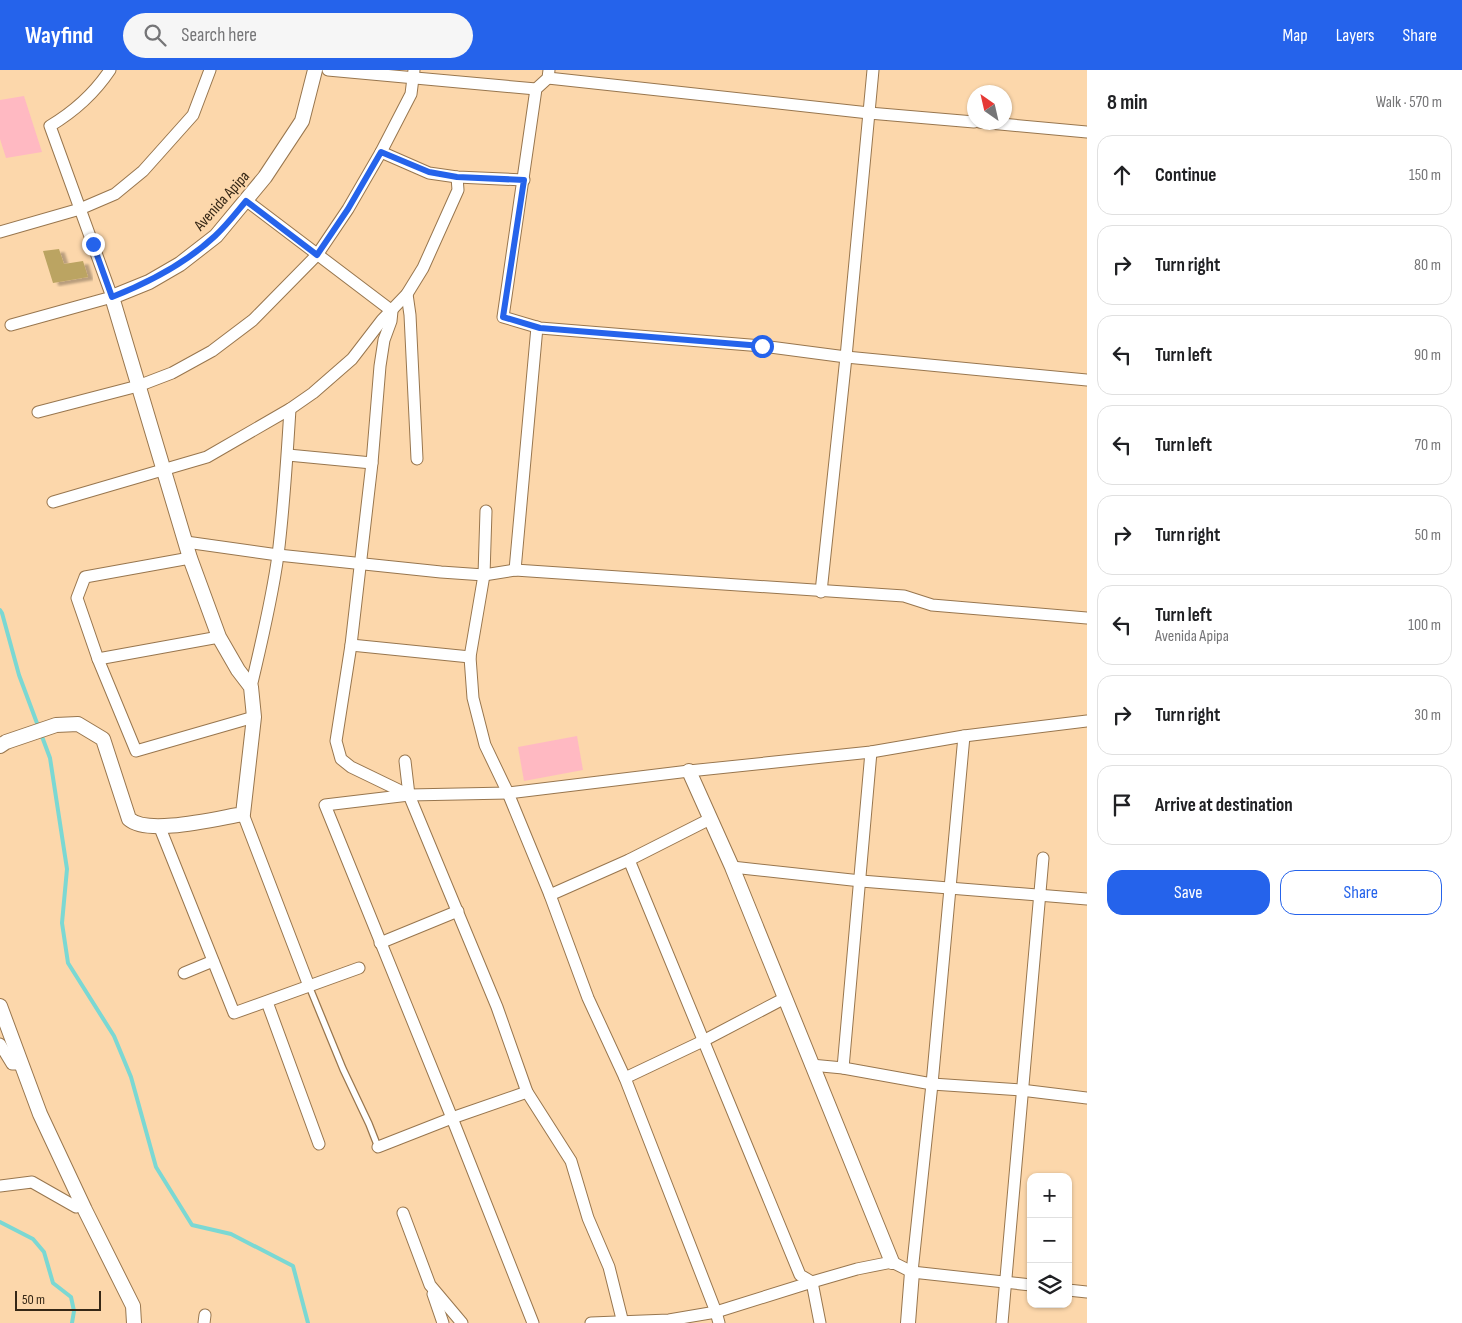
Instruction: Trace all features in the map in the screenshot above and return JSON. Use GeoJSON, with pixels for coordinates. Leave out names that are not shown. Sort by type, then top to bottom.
{"type":"FeatureCollection","features":[{"type":"Feature","properties":{"kind":"street"},"geometry":{"type":"LineString","coordinates":[[110,70],[100,85],[82,104],[50,126],[112,297],[190,558],[219,637],[238,670],[251,687]]}},
{"type":"Feature","properties":{"kind":"street"},"geometry":{"type":"LineString","coordinates":[[0,232],[80,209],[116,194],[143,171],[193,115],[210,70]]}},
{"type":"Feature","properties":{"kind":"street","name":"Avenida Apipa"},"geometry":{"type":"LineString","coordinates":[[11,325],[112,297],[148,282],[180,264],[216,236],[265,177],[302,121],[314,70]]}},
{"type":"Feature","properties":{"kind":"street"},"geometry":{"type":"LineString","coordinates":[[328,70],[413,74],[536,89]]}},
{"type":"Feature","properties":{"kind":"street"},"geometry":{"type":"LineString","coordinates":[[821,592],[846,357],[873,70]]}},
{"type":"Feature","properties":{"kind":"street"},"geometry":{"type":"LineString","coordinates":[[38,412],[138,386],[172,373],[212,350],[253,320],[317,255],[348,209],[381,152],[411,94],[413,74]]}},
{"type":"Feature","properties":{"kind":"street"},"geometry":{"type":"LineString","coordinates":[[967,121],[869,113],[549,74],[536,89],[503,317],[537,327],[762,346],[846,357],[1087,380]]}},
{"type":"Feature","properties":{"kind":"street"},"geometry":{"type":"LineString","coordinates":[[1012,125],[1087,132]]}},
{"type":"Feature","properties":{"kind":"street"},"geometry":{"type":"LineString","coordinates":[[381,152],[429,172],[457,177],[524,180]]}},
{"type":"Feature","properties":{"kind":"street"},"geometry":{"type":"LineString","coordinates":[[53,502],[207,457],[290,409],[313,392],[352,359],[382,320],[407,294],[424,268],[458,190],[457,177]]}},
{"type":"Feature","properties":{"kind":"street"},"geometry":{"type":"LineString","coordinates":[[246,201],[392,311]]}},
{"type":"Feature","properties":{"kind":"street"},"geometry":{"type":"LineString","coordinates":[[407,294],[410,315],[417,458]]}},
{"type":"Feature","properties":{"kind":"street"},"geometry":{"type":"LineString","coordinates":[[392,311],[391,321],[384,340],[380,366],[372,463],[351,645],[336,741],[341,759],[351,767],[409,795]]}},
{"type":"Feature","properties":{"kind":"street"},"geometry":{"type":"LineString","coordinates":[[516,570],[537,327]]}},
{"type":"Feature","properties":{"kind":"street"},"geometry":{"type":"LineString","coordinates":[[290,409],[288,455],[278,555],[251,687],[254,717],[244,814],[309,986]]}},
{"type":"Feature","properties":{"kind":"street"},"geometry":{"type":"LineString","coordinates":[[288,455],[372,463]]}},
{"type":"Feature","properties":{"kind":"street"},"geometry":{"type":"LineString","coordinates":[[486,510],[484,575],[470,657],[473,698],[485,745],[508,793],[550,895],[588,998],[625,1078],[717,1318]]}},
{"type":"Feature","properties":{"kind":"street"},"geometry":{"type":"LineString","coordinates":[[186,542],[278,555],[484,575],[516,570],[821,592],[904,596],[932,604],[1087,618]]}},
{"type":"Feature","properties":{"kind":"street"},"geometry":{"type":"LineString","coordinates":[[190,558],[84,577],[77,598],[98,659],[136,751],[254,717]]}},
{"type":"Feature","properties":{"kind":"street"},"geometry":{"type":"LineString","coordinates":[[98,659],[219,637]]}},
{"type":"Feature","properties":{"kind":"street"},"geometry":{"type":"LineString","coordinates":[[351,645],[470,657]]}},
{"type":"Feature","properties":{"kind":"street"},"geometry":{"type":"LineString","coordinates":[[533,1323],[325,806],[409,795],[508,793],[689,770],[871,752],[964,736],[1087,721]]}},
{"type":"Feature","properties":{"kind":"street"},"geometry":{"type":"LineString","coordinates":[[0,746],[6,742],[56,725],[78,724],[103,739],[129,819],[135,824],[160,828],[244,814]]}},
{"type":"Feature","properties":{"kind":"street"},"geometry":{"type":"LineString","coordinates":[[908,1323],[964,736]]}},
{"type":"Feature","properties":{"kind":"street"},"geometry":{"type":"LineString","coordinates":[[843,1068],[871,752]]}},
{"type":"Feature","properties":{"kind":"street"},"geometry":{"type":"LineString","coordinates":[[404,761],[409,795],[497,1007],[527,1092],[571,1161],[588,1218],[609,1267],[623,1322]]}},
{"type":"Feature","properties":{"kind":"street"},"geometry":{"type":"LineString","coordinates":[[689,770],[732,867],[892,1262]]}},
{"type":"Feature","properties":{"kind":"street"},"geometry":{"type":"LineString","coordinates":[[550,895],[629,860],[710,819]]}},
{"type":"Feature","properties":{"kind":"street"},"geometry":{"type":"LineString","coordinates":[[160,828],[234,1013],[359,968]]}},
{"type":"Feature","properties":{"kind":"street"},"geometry":{"type":"LineString","coordinates":[[1002,1323],[1021,1090],[1043,858]]}},
{"type":"Feature","properties":{"kind":"street"},"geometry":{"type":"LineString","coordinates":[[629,860],[800,1275],[812,1282],[820,1323]]}},
{"type":"Feature","properties":{"kind":"street"},"geometry":{"type":"LineString","coordinates":[[732,867],[861,881],[1087,899]]}},
{"type":"Feature","properties":{"kind":"street"},"geometry":{"type":"LineString","coordinates":[[380,943],[458,911]]}},
{"type":"Feature","properties":{"kind":"street"},"geometry":{"type":"LineString","coordinates":[[184,973],[213,961]]}},
{"type":"Feature","properties":{"kind":"street"},"geometry":{"type":"LineString","coordinates":[[625,1078],[703,1041],[785,998]]}},
{"type":"Feature","properties":{"kind":"street"},"geometry":{"type":"LineString","coordinates":[[267,1002],[320,1144]]}},
{"type":"Feature","properties":{"kind":"street"},"geometry":{"type":"LineString","coordinates":[[0,1006],[40,1114],[82,1205],[133,1306],[134,1323]]}},
{"type":"Feature","properties":{"kind":"street"},"geometry":{"type":"LineString","coordinates":[[0,1044],[12,1064],[22,1064]]}},
{"type":"Feature","properties":{"kind":"street"},"geometry":{"type":"LineString","coordinates":[[811,1065],[843,1068],[932,1084],[1021,1090],[1087,1098]]}},
{"type":"Feature","properties":{"kind":"street"},"geometry":{"type":"LineString","coordinates":[[378,1148],[452,1118],[527,1092]]}},
{"type":"Feature","properties":{"kind":"street"},"geometry":{"type":"LineString","coordinates":[[0,1186],[32,1182],[76,1207],[82,1205]]}},
{"type":"Feature","properties":{"kind":"street"},"geometry":{"type":"LineString","coordinates":[[402,1213],[443,1323]]}},
{"type":"Feature","properties":{"kind":"street"},"geometry":{"type":"LineString","coordinates":[[591,1323],[717,1318],[812,1282],[857,1269],[892,1262],[912,1272],[1027,1285]]}},
{"type":"Feature","properties":{"kind":"street"},"geometry":{"type":"LineString","coordinates":[[430,1285],[462,1323]]}},
{"type":"Feature","properties":{"kind":"street"},"geometry":{"type":"LineString","coordinates":[[1072,1290],[1087,1292]]}},
{"type":"Feature","properties":{"kind":"lane"},"geometry":{"type":"LineString","coordinates":[[309,986],[378,1148]]}},
{"type":"Feature","properties":{"kind":"shaded area"},"geometry":{"type":"Polygon","coordinates":[[[24,96],[42,152],[6,158],[0,139],[0,100],[24,96]]]}},
{"type":"Feature","properties":{"kind":"shaded area"},"geometry":{"type":"Polygon","coordinates":[[[577,736],[583,770],[524,781],[518,747],[577,736]]]}},
{"type":"Feature","properties":{"kind":"building"},"geometry":{"type":"Polygon","coordinates":[[[59,249],[64,264],[83,261],[88,277],[53,283],[43,251],[59,249]]]}},
{"type":"Feature","properties":{"kind":"waterway"},"geometry":{"type":"LineString","coordinates":[[0,610],[19,675],[50,758],[67,869],[62,923],[68,963],[114,1036],[131,1077],[156,1167],[192,1225],[231,1234],[293,1266],[308,1323]]}},
{"type":"Feature","properties":{"kind":"waterway"},"geometry":{"type":"LineString","coordinates":[[0,1222],[33,1239],[44,1252],[53,1283],[71,1297],[74,1311],[72,1323]]}},
{"type":"Feature","properties":{"kind":"route"},"geometry":{"type":"LineString","coordinates":[[93,244],[112,297],[148,282],[180,264],[216,236],[246,201],[317,255],[348,209],[381,152],[429,172],[457,177],[524,180],[503,317],[540,328],[762,346]]}}]}
